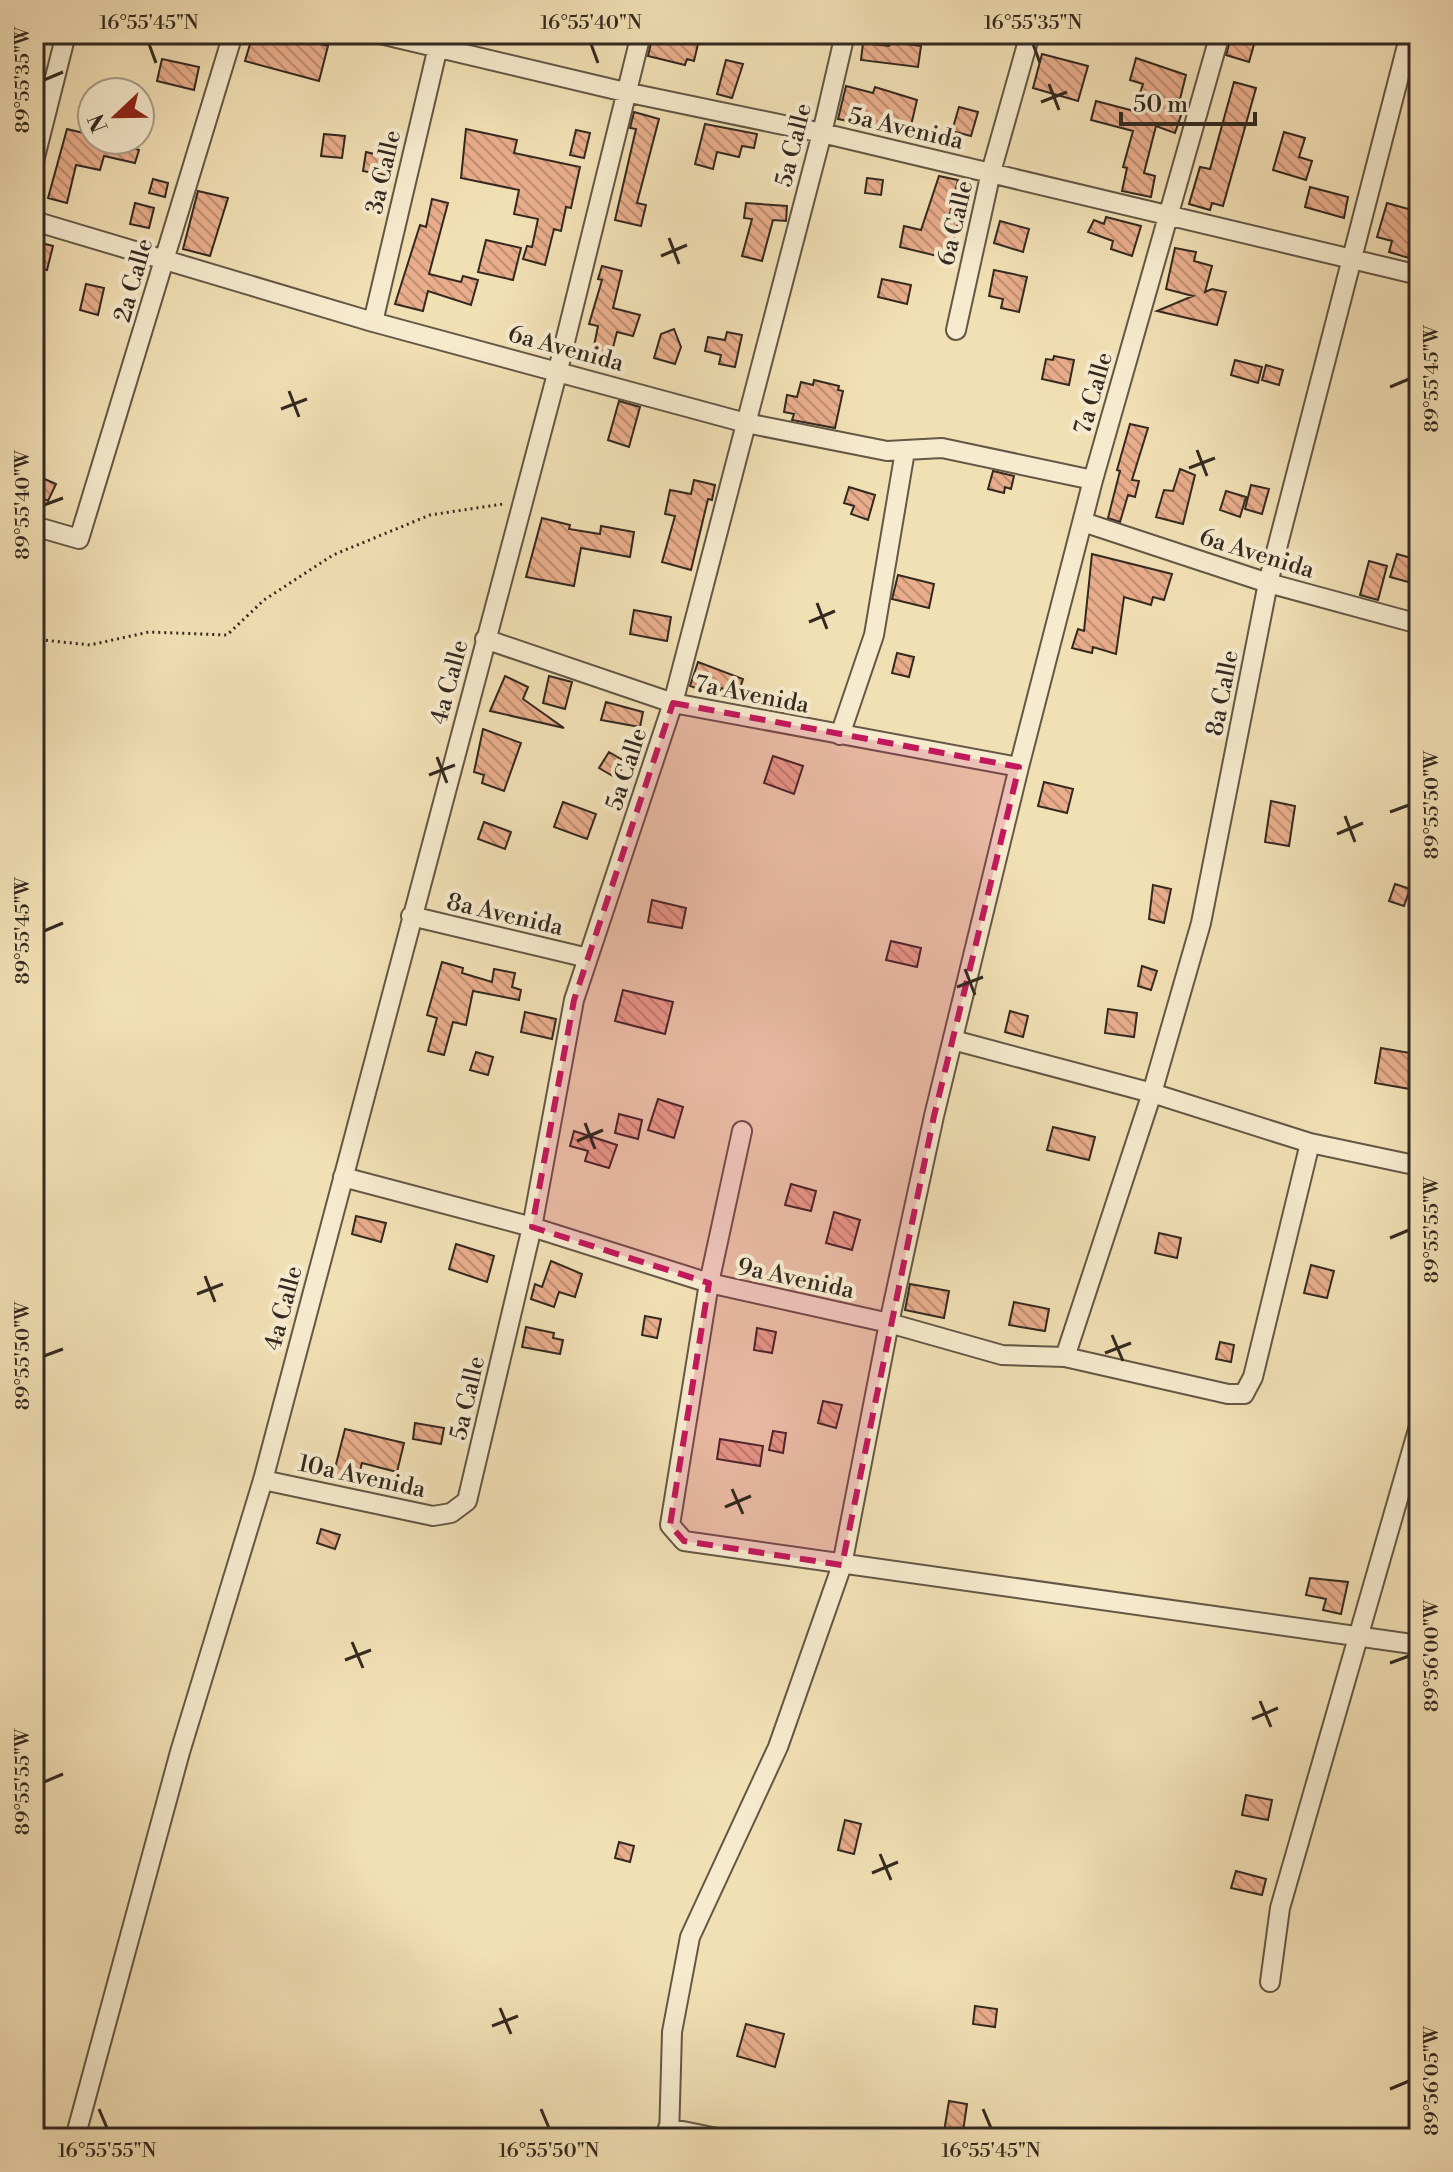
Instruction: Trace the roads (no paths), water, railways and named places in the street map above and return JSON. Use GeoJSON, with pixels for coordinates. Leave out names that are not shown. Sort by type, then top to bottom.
{"type":"FeatureCollection","features":[{"type":"Feature","properties":{"kind":"street"},"geometry":{"type":"LineString","coordinates":[[34,161],[66,34]]}},
{"type":"Feature","properties":{"kind":"street","name":"2a Calle"},"geometry":{"type":"LineString","coordinates":[[34,526],[79,539],[233,34]]}},
{"type":"Feature","properties":{"kind":"street","name":"5a Avenida"},"geometry":{"type":"LineString","coordinates":[[380,34],[439,41],[625,92],[822,133],[1419,275]]}},
{"type":"Feature","properties":{"kind":"street","name":"4a Calle"},"geometry":{"type":"LineString","coordinates":[[75,2138],[180,1752],[263,1480],[558,370],[641,34]]}},
{"type":"Feature","properties":{"kind":"street","name":"5a Calle"},"geometry":{"type":"LineString","coordinates":[[451,1513],[467,1501],[532,1227],[574,1000],[673,703],[845,34]]}},
{"type":"Feature","properties":{"kind":"street","name":"6a Calle"},"geometry":{"type":"LineString","coordinates":[[956,330],[991,172],[1030,34]]}},
{"type":"Feature","properties":{"kind":"street","name":"7a Calle"},"geometry":{"type":"LineString","coordinates":[[668,2133],[672,2032],[690,1937],[778,1747],[842,1565],[889,1323],[1019,767],[1093,480],[1220,34]]}},
{"type":"Feature","properties":{"kind":"street","name":"8a Calle"},"geometry":{"type":"LineString","coordinates":[[1065,1357],[1152,1093],[1201,923],[1268,583],[1410,34]]}},
{"type":"Feature","properties":{"kind":"street","name":"3a Calle"},"geometry":{"type":"LineString","coordinates":[[373,322],[439,41]]}},
{"type":"Feature","properties":{"kind":"street","name":"6a Avenida"},"geometry":{"type":"LineString","coordinates":[[34,221],[373,322],[746,423],[887,451],[942,448],[1093,480]]}},
{"type":"Feature","properties":{"kind":"street"},"geometry":{"type":"LineString","coordinates":[[840,735],[874,635],[905,451]]}},
{"type":"Feature","properties":{"kind":"street","name":"6a Avenida"},"geometry":{"type":"LineString","coordinates":[[1083,522],[1268,583],[1419,624]]}},
{"type":"Feature","properties":{"kind":"street","name":"7a Avenida"},"geometry":{"type":"LineString","coordinates":[[485,639],[673,703],[1019,767]]}},
{"type":"Feature","properties":{"kind":"street","name":"8a Avenida"},"geometry":{"type":"LineString","coordinates":[[411,916],[588,958]]}},
{"type":"Feature","properties":{"kind":"street"},"geometry":{"type":"LineString","coordinates":[[953,1040],[1152,1093],[1310,1143],[1419,1166]]}},
{"type":"Feature","properties":{"kind":"street"},"geometry":{"type":"LineString","coordinates":[[742,1131],[709,1283],[670,1525],[684,1541],[1419,1645]]}},
{"type":"Feature","properties":{"kind":"street","name":"9a Avenida"},"geometry":{"type":"LineString","coordinates":[[343,1177],[532,1227],[709,1283],[889,1323],[1002,1355],[1065,1357],[1228,1394],[1244,1394],[1253,1377],[1310,1143]]}},
{"type":"Feature","properties":{"kind":"street"},"geometry":{"type":"LineString","coordinates":[[1270,1982],[1280,1908],[1419,1426]]}},
{"type":"Feature","properties":{"kind":"street","name":"10a Avenida"},"geometry":{"type":"LineString","coordinates":[[263,1480],[433,1516],[451,1513]]}},
{"type":"Feature","properties":{"kind":"street"},"geometry":{"type":"LineString","coordinates":[[668,2133],[717,2138]]}}]}
